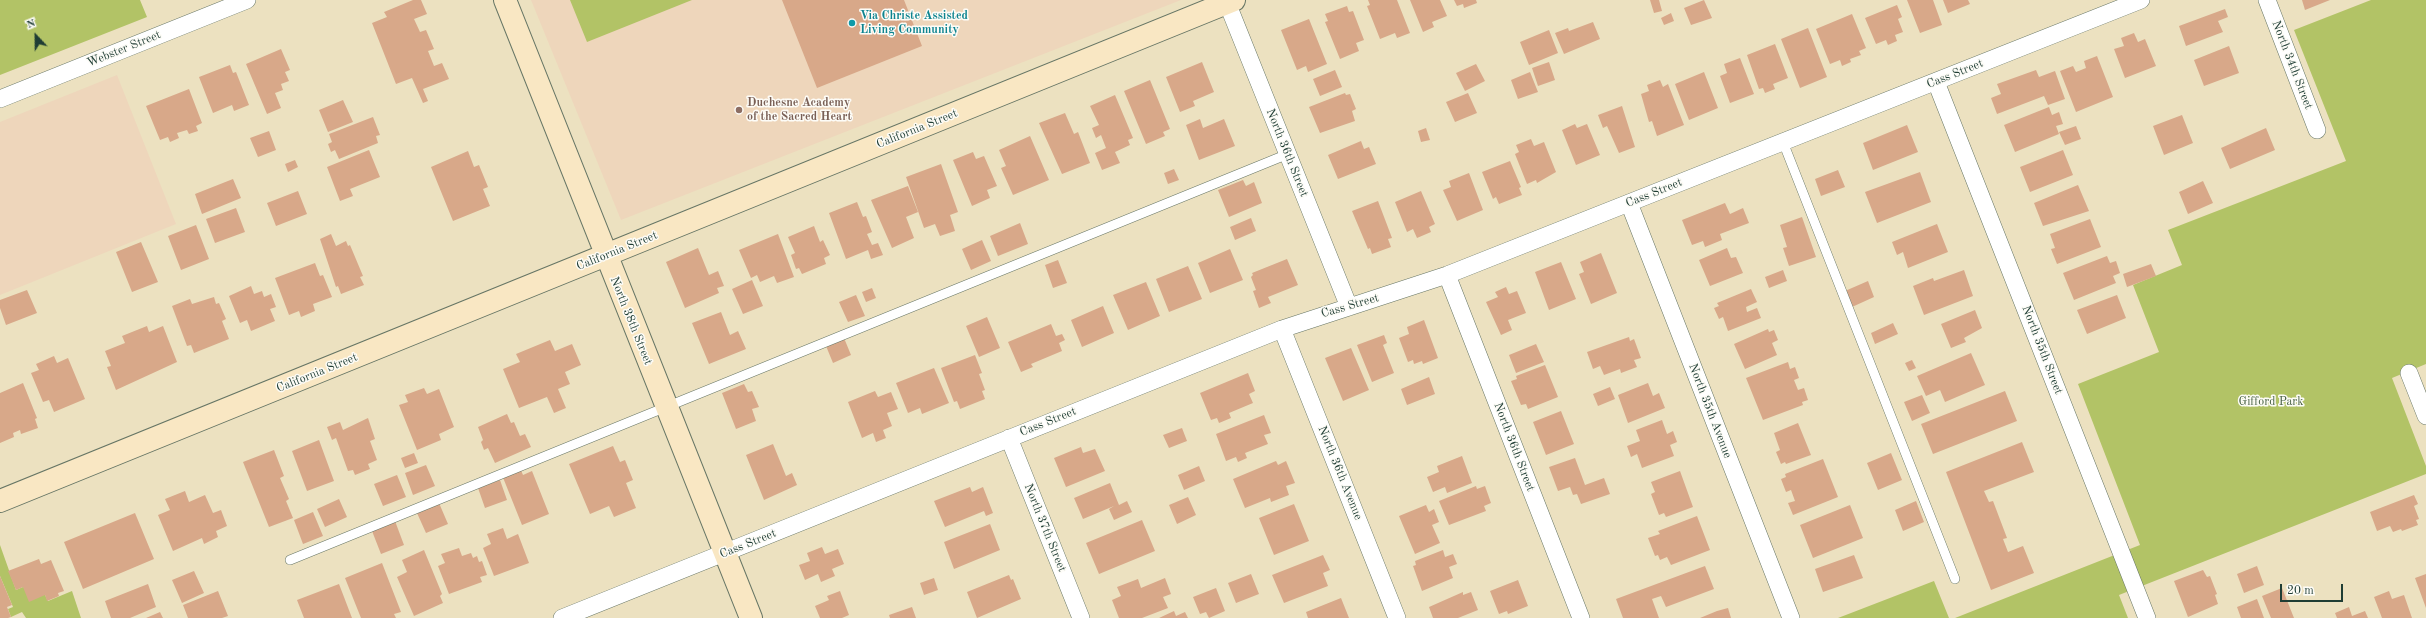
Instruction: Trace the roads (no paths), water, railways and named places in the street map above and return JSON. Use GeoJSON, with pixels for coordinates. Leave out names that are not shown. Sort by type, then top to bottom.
{"type":"FeatureCollection","features":[{"type":"Feature","properties":{"kind":"street","name":"Webster Street"},"geometry":{"type":"LineString","coordinates":[[0,99],[247,0]]}},
{"type":"Feature","properties":{"kind":"street","name":"North 38th Street"},"geometry":{"type":"LineString","coordinates":[[505,0],[605,256],[751,618]]}},
{"type":"Feature","properties":{"kind":"street","name":"Cass Street"},"geometry":{"type":"LineString","coordinates":[[562,618],[1282,329],[1447,275],[2141,0]]}},
{"type":"Feature","properties":{"kind":"street","name":"North 34th Street"},"geometry":{"type":"LineString","coordinates":[[2267,0],[2317,130]]}},
{"type":"Feature","properties":{"kind":"street","name":"California Street"},"geometry":{"type":"LineString","coordinates":[[0,501],[1229,1]]}},
{"type":"Feature","properties":{"kind":"street","name":"North 36th Street"},"geometry":{"type":"LineString","coordinates":[[1229,1],[1349,307]]}},
{"type":"Feature","properties":{"kind":"street","name":"North 35th Street"},"geometry":{"type":"LineString","coordinates":[[1936,82],[2147,618]]}},
{"type":"Feature","properties":{"kind":"street","name":"North 35th Avenue"},"geometry":{"type":"LineString","coordinates":[[1629,203],[1791,618]]}},
{"type":"Feature","properties":{"kind":"street","name":"North 36th Street"},"geometry":{"type":"LineString","coordinates":[[1447,275],[1581,618]]}},
{"type":"Feature","properties":{"kind":"street","name":"North 36th Avenue"},"geometry":{"type":"LineString","coordinates":[[1282,329],[1397,618]]}},
{"type":"Feature","properties":{"kind":"street"},"geometry":{"type":"LineString","coordinates":[[2409,373],[2426,416]]}},
{"type":"Feature","properties":{"kind":"street","name":"North 37th Street"},"geometry":{"type":"LineString","coordinates":[[1009,438],[1080,618]]}},
{"type":"Feature","properties":{"kind":"lane"},"geometry":{"type":"LineString","coordinates":[[1783,142],[1955,579]]}},
{"type":"Feature","properties":{"kind":"lane"},"geometry":{"type":"LineString","coordinates":[[290,560],[1288,154]]}},
{"type":"Feature","properties":{"kind":"place","name":"Via Christe Assisted Living Community"},"geometry":{"type":"Point","coordinates":[852,23]}},
{"type":"Feature","properties":{"kind":"place","name":"Duchesne Academy of the Sacred Heart"},"geometry":{"type":"Point","coordinates":[739,110]}},
{"type":"Feature","properties":{"kind":"park label","name":"Gifford Park"},"geometry":{"type":"Point","coordinates":[2271,402]}}]}
